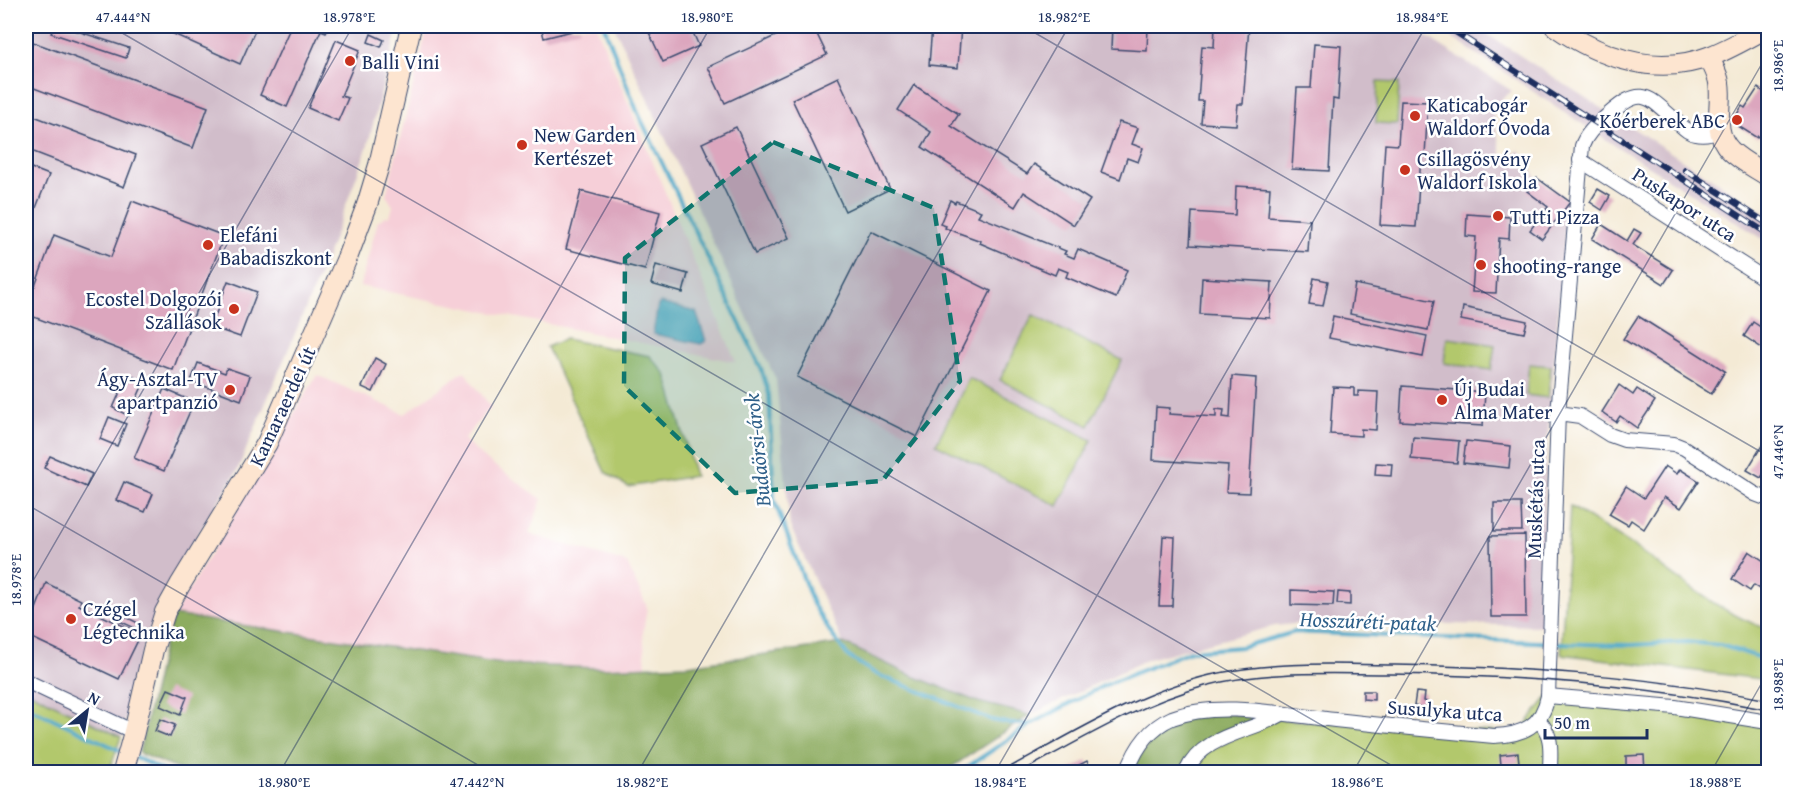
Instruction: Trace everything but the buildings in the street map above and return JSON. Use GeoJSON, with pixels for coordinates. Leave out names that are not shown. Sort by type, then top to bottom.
{"type":"FeatureCollection","features":[{"type":"Feature","properties":{"kind":"street","name":"Kamaraerdei út"},"geometry":{"type":"LineString","coordinates":[[128,753],[153,650],[165,612],[267,443],[347,258],[379,165],[411,26]]}},
{"type":"Feature","properties":{"kind":"street"},"geometry":{"type":"LineString","coordinates":[[1556,26],[1604,55],[1656,66],[1709,57],[1768,27]]}},
{"type":"Feature","properties":{"kind":"street"},"geometry":{"type":"LineString","coordinates":[[1709,57],[1719,84],[1719,131],[1730,150],[1768,176]]}},
{"type":"Feature","properties":{"kind":"street","name":"Muskétás utca"},"geometry":{"type":"LineString","coordinates":[[1548,696],[1558,413],[1582,146],[1590,131],[1623,102],[1640,96],[1652,99],[1686,130],[1694,134],[1702,135],[1719,131]]}},
{"type":"Feature","properties":{"kind":"street","name":"Puskapor utca"},"geometry":{"type":"LineString","coordinates":[[1580,160],[1768,281]]}},
{"type":"Feature","properties":{"kind":"street"},"geometry":{"type":"LineString","coordinates":[[1558,413],[1580,416],[1610,435],[1624,440],[1674,444],[1684,448],[1755,494],[1768,499]]}},
{"type":"Feature","properties":{"kind":"street"},"geometry":{"type":"LineString","coordinates":[[26,681],[128,753]]}},
{"type":"Feature","properties":{"kind":"street"},"geometry":{"type":"LineString","coordinates":[[1550,772],[1548,729],[1538,720],[1545,709],[1548,696],[1675,707],[1768,722]]}},
{"type":"Feature","properties":{"kind":"street","name":"Susulyka utca"},"geometry":{"type":"LineString","coordinates":[[1127,772],[1143,741],[1153,730],[1170,719],[1205,710],[1226,709],[1282,714],[1494,736],[1519,733],[1538,720]]}},
{"type":"Feature","properties":{"kind":"street"},"geometry":{"type":"LineString","coordinates":[[1186,772],[1193,759],[1220,738],[1282,714]]}},
{"type":"Feature","properties":{"kind":"highlighted area"},"geometry":{"type":"Polygon","coordinates":[[[773,142],[934,208],[960,381],[882,481],[735,493],[624,386],[625,258],[773,142]]]}},
{"type":"Feature","properties":{"kind":"shaded area"},"geometry":{"type":"Polygon","coordinates":[[[26,26],[398,26],[367,148],[323,267],[237,471],[170,580],[144,644],[121,737],[26,690],[26,26]]]}},
{"type":"Feature","properties":{"kind":"shaded area","name":"New Garden Kertészet"},"geometry":{"type":"Polygon","coordinates":[[[428,26],[596,26],[736,362],[360,286],[378,221],[386,216],[390,217],[393,206],[386,195],[428,26]]]}},
{"type":"Feature","properties":{"kind":"shaded area"},"geometry":{"type":"Polygon","coordinates":[[[614,26],[1410,26],[1512,91],[1492,107],[1503,163],[1519,150],[1537,178],[1570,202],[1567,206],[1546,456],[1542,626],[1322,621],[1275,626],[1148,659],[1030,715],[978,702],[908,674],[843,643],[790,526],[776,380],[614,26]]]}},
{"type":"Feature","properties":{"kind":"shaded area"},"geometry":{"type":"Polygon","coordinates":[[[1434,26],[1474,26],[1768,215],[1768,242],[1616,146],[1434,26]]]}},
{"type":"Feature","properties":{"kind":"shaded area"},"geometry":{"type":"Polygon","coordinates":[[[464,371],[491,407],[464,439],[482,457],[542,499],[529,534],[627,563],[647,607],[643,633],[646,666],[598,668],[503,664],[174,615],[317,375],[405,414],[464,371]]]}},
{"type":"Feature","properties":{"kind":"green space"},"geometry":{"type":"Polygon","coordinates":[[[1378,82],[1399,83],[1397,124],[1376,123],[1378,82]]]}},
{"type":"Feature","properties":{"kind":"green space"},"geometry":{"type":"Polygon","coordinates":[[[1033,315],[1122,360],[1089,426],[1000,380],[1033,315]]]}},
{"type":"Feature","properties":{"kind":"green space"},"geometry":{"type":"Polygon","coordinates":[[[1447,338],[1495,345],[1491,370],[1444,363],[1447,338]]]}},
{"type":"Feature","properties":{"kind":"green space"},"geometry":{"type":"Polygon","coordinates":[[[565,339],[650,356],[666,374],[695,476],[628,487],[605,472],[547,347],[565,339]]]}},
{"type":"Feature","properties":{"kind":"green space"},"geometry":{"type":"Polygon","coordinates":[[[1529,364],[1551,366],[1548,398],[1526,395],[1529,364]]]}},
{"type":"Feature","properties":{"kind":"green space"},"geometry":{"type":"Polygon","coordinates":[[[969,378],[1092,440],[1058,506],[936,444],[969,378]]]}},
{"type":"Feature","properties":{"kind":"green space"},"geometry":{"type":"Polygon","coordinates":[[[1570,506],[1717,605],[1768,629],[1768,680],[1561,654],[1570,506]]]}},
{"type":"Feature","properties":{"kind":"green space"},"geometry":{"type":"Polygon","coordinates":[[[174,615],[503,664],[598,668],[688,665],[843,643],[908,674],[978,702],[1030,715],[944,772],[185,772],[139,753],[164,643],[174,615]]]}},
{"type":"Feature","properties":{"kind":"green space"},"geometry":{"type":"Polygon","coordinates":[[[26,690],[121,737],[109,772],[26,772],[26,690]]]}},
{"type":"Feature","properties":{"kind":"green space"},"geometry":{"type":"Polygon","coordinates":[[[1548,696],[1768,722],[1768,772],[1186,772],[1193,759],[1272,719],[1519,733],[1548,696]]]}},
{"type":"Feature","properties":{"kind":"green space"},"geometry":{"type":"Polygon","coordinates":[[[1212,712],[1272,719],[1220,738],[1186,772],[1127,772],[1160,729],[1184,718],[1212,712]]]}},
{"type":"Feature","properties":{"kind":"water"},"geometry":{"type":"Polygon","coordinates":[[[660,303],[696,312],[706,341],[701,344],[653,334],[660,303]]]}},
{"type":"Feature","properties":{"kind":"waterway","name":"Budaörsi-árok"},"geometry":{"type":"LineString","coordinates":[[604,26],[637,111],[761,368],[769,395],[774,500],[813,604],[849,657],[876,674],[992,720],[1011,724],[1031,724]]}},
{"type":"Feature","properties":{"kind":"waterway","name":"Hosszúréti-patak"},"geometry":{"type":"LineString","coordinates":[[960,772],[1031,724],[1103,686],[1190,651],[1241,647],[1295,632],[1584,644],[1632,645],[1686,642],[1720,645],[1768,660]]}},
{"type":"Feature","properties":{"kind":"waterway","name":"Hosszúréti-patak"},"geometry":{"type":"LineString","coordinates":[[26,706],[123,752]]}},
{"type":"Feature","properties":{"kind":"waterway","name":"Hosszúréti-patak"},"geometry":{"type":"LineString","coordinates":[[135,757],[166,772]]}},
{"type":"Feature","properties":{"kind":"tram line"},"geometry":{"type":"LineString","coordinates":[[1001,772],[1103,717],[1155,693],[1210,675],[1256,667],[1348,664],[1536,670],[1676,684],[1768,700]]}},
{"type":"Feature","properties":{"kind":"tram line"},"geometry":{"type":"LineString","coordinates":[[1021,772],[1110,724],[1157,703],[1205,686],[1274,675],[1390,674],[1533,679],[1674,694],[1768,710]]}},
{"type":"Feature","properties":{"kind":"railway"},"geometry":{"type":"LineString","coordinates":[[1446,26],[1768,234]]}},
{"type":"Feature","properties":{"kind":"railway"},"geometry":{"type":"LineString","coordinates":[[1685,170],[1768,224]]}},
{"type":"Feature","properties":{"kind":"place","name":"Balli Vini"},"geometry":{"type":"Point","coordinates":[350,61]}},
{"type":"Feature","properties":{"kind":"place","name":"Katicabogár Waldorf Óvoda"},"geometry":{"type":"Point","coordinates":[1415,116]}},
{"type":"Feature","properties":{"kind":"place","name":"Kőérberek ABC"},"geometry":{"type":"Point","coordinates":[1737,120]}},
{"type":"Feature","properties":{"kind":"place","name":"New Garden Kertészet"},"geometry":{"type":"Point","coordinates":[522,145]}},
{"type":"Feature","properties":{"kind":"place","name":"Csillagösvény Waldorf Iskola"},"geometry":{"type":"Point","coordinates":[1405,170]}},
{"type":"Feature","properties":{"kind":"place","name":"Tutti Pizza"},"geometry":{"type":"Point","coordinates":[1498,216]}},
{"type":"Feature","properties":{"kind":"place","name":"Elefáni Babadiszkont"},"geometry":{"type":"Point","coordinates":[208,245]}},
{"type":"Feature","properties":{"kind":"place","name":"shooting-range"},"geometry":{"type":"Point","coordinates":[1481,265]}},
{"type":"Feature","properties":{"kind":"place","name":"Ecostel Dolgozói Szállások"},"geometry":{"type":"Point","coordinates":[234,309]}},
{"type":"Feature","properties":{"kind":"place","name":"Ágy-Asztal-TV apartpanzió"},"geometry":{"type":"Point","coordinates":[230,390]}},
{"type":"Feature","properties":{"kind":"place","name":"Új Budai Alma Mater"},"geometry":{"type":"Point","coordinates":[1442,400]}},
{"type":"Feature","properties":{"kind":"place","name":"Czégel Légtechnika"},"geometry":{"type":"Point","coordinates":[71,619]}}]}
